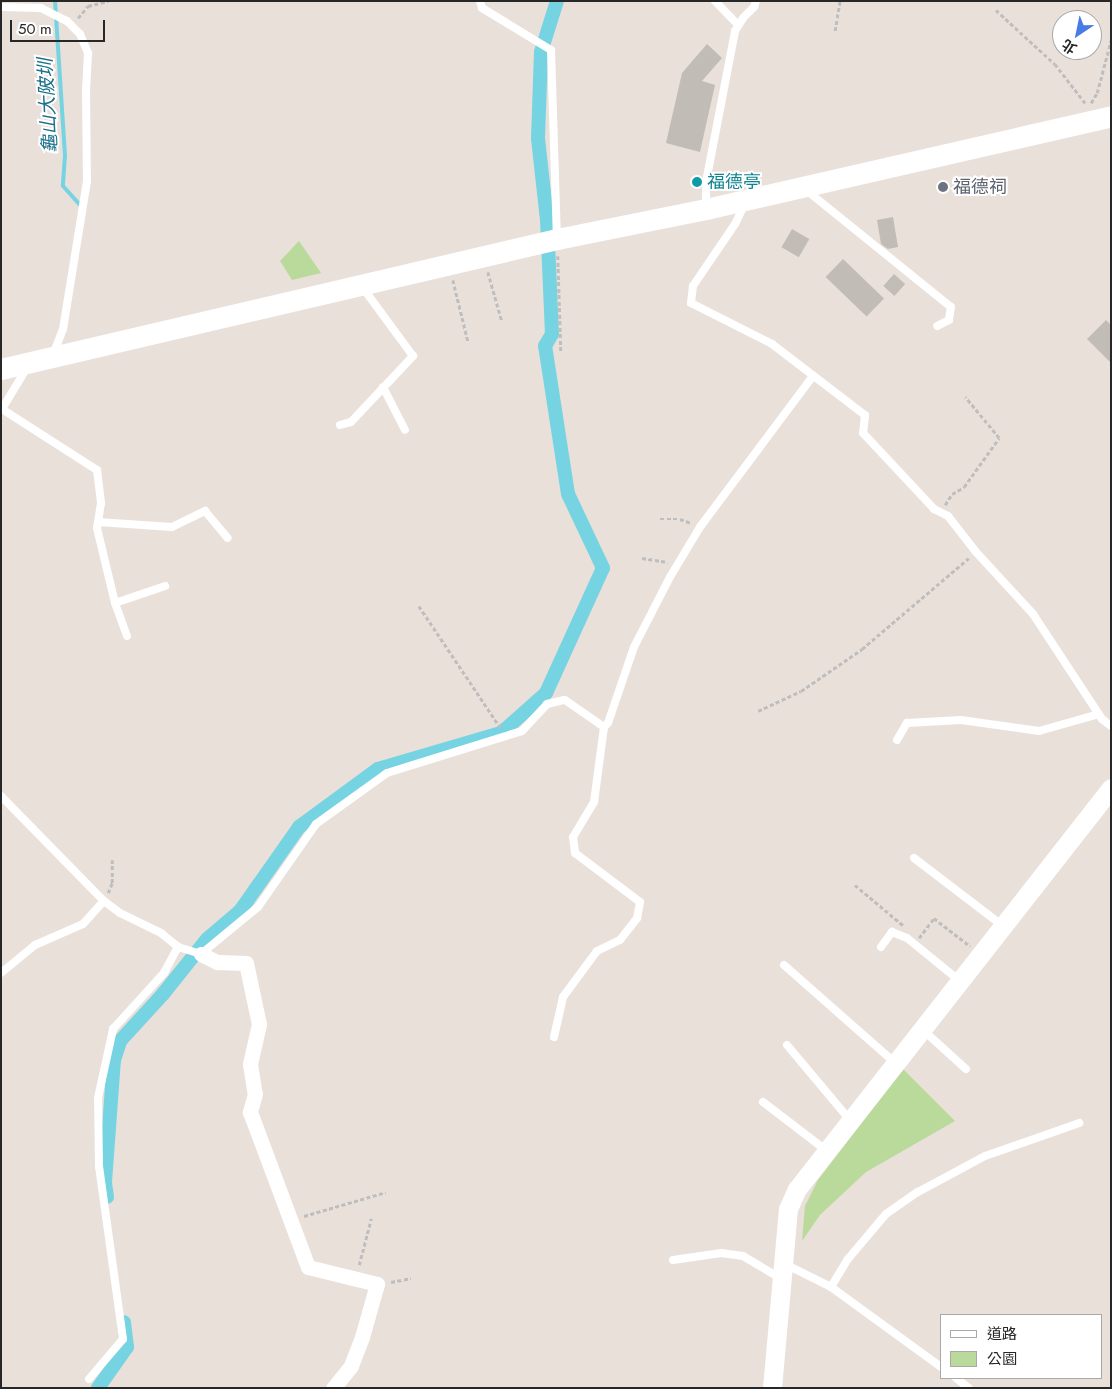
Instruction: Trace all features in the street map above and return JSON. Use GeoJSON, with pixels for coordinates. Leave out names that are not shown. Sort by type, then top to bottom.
{"type":"FeatureCollection","features":[{"type":"Feature","properties":{"kind":"main road"},"geometry":{"type":"LineString","coordinates":[[1,369],[557,239],[706,209],[1111,116]]}},
{"type":"Feature","properties":{"kind":"street"},"geometry":{"type":"LineString","coordinates":[[772,1388],[788,1209],[797,1189],[1111,788]]}},
{"type":"Feature","properties":{"kind":"street"},"geometry":{"type":"LineString","coordinates":[[201,954],[217,962],[246,963],[259,1024],[250,1064],[255,1094],[250,1112],[308,1267],[377,1284],[362,1337],[350,1366],[332,1388]]}},
{"type":"Feature","properties":{"kind":"lane"},"geometry":{"type":"LineString","coordinates":[[480,1],[482,8],[551,50],[557,239]]}},
{"type":"Feature","properties":{"kind":"lane"},"geometry":{"type":"LineString","coordinates":[[715,1],[738,25]]}},
{"type":"Feature","properties":{"kind":"lane"},"geometry":{"type":"LineString","coordinates":[[706,209],[706,182],[738,25],[754,7],[756,1]]}},
{"type":"Feature","properties":{"kind":"lane"},"geometry":{"type":"LineString","coordinates":[[1,7],[40,8],[67,21],[80,34],[88,53],[86,89],[87,181],[63,329],[53,357]]}},
{"type":"Feature","properties":{"kind":"lane"},"geometry":{"type":"LineString","coordinates":[[801,186],[951,308],[949,320],[937,326]]}},
{"type":"Feature","properties":{"kind":"lane"},"geometry":{"type":"LineString","coordinates":[[747,199],[736,224],[693,286],[691,303],[772,344],[865,415],[862,433],[934,509],[948,516],[976,552],[1033,614],[1099,714],[1111,726]]}},
{"type":"Feature","properties":{"kind":"lane"},"geometry":{"type":"LineString","coordinates":[[340,425],[351,422],[413,356],[362,286]]}},
{"type":"Feature","properties":{"kind":"lane"},"geometry":{"type":"LineString","coordinates":[[31,363],[2,409],[97,470],[101,503],[98,528],[115,603],[127,636]]}},
{"type":"Feature","properties":{"kind":"lane"},"geometry":{"type":"LineString","coordinates":[[554,1037],[563,996],[597,951],[620,940],[637,918],[640,902],[575,853],[573,838],[594,802],[604,727],[608,723],[634,647],[677,564],[700,527],[812,376]]}},
{"type":"Feature","properties":{"kind":"lane"},"geometry":{"type":"LineString","coordinates":[[383,387],[405,430]]}},
{"type":"Feature","properties":{"kind":"lane"},"geometry":{"type":"LineString","coordinates":[[98,522],[172,527],[205,511],[228,538]]}},
{"type":"Feature","properties":{"kind":"lane"},"geometry":{"type":"LineString","coordinates":[[115,603],[165,586]]}},
{"type":"Feature","properties":{"kind":"lane"},"geometry":{"type":"LineString","coordinates":[[1,796],[104,901],[120,913],[161,933],[178,947],[201,954],[258,907],[316,824],[387,773],[522,731],[547,704],[565,700],[604,727]]}},
{"type":"Feature","properties":{"kind":"lane"},"geometry":{"type":"LineString","coordinates":[[897,740],[907,724],[961,720],[1039,731],[1099,714]]}},
{"type":"Feature","properties":{"kind":"lane"},"geometry":{"type":"LineString","coordinates":[[914,858],[1003,926]]}},
{"type":"Feature","properties":{"kind":"lane"},"geometry":{"type":"LineString","coordinates":[[1,973],[35,945],[83,924],[104,901]]}},
{"type":"Feature","properties":{"kind":"lane"},"geometry":{"type":"LineString","coordinates":[[881,947],[892,932],[908,938],[960,982]]}},
{"type":"Feature","properties":{"kind":"lane"},"geometry":{"type":"LineString","coordinates":[[88,1379],[123,1340],[98,1167],[98,1098],[113,1029],[164,973],[178,947]]}},
{"type":"Feature","properties":{"kind":"lane"},"geometry":{"type":"LineString","coordinates":[[784,965],[896,1064]]}},
{"type":"Feature","properties":{"kind":"lane"},"geometry":{"type":"LineString","coordinates":[[922,1030],[966,1068]]}},
{"type":"Feature","properties":{"kind":"lane"},"geometry":{"type":"LineString","coordinates":[[787,1046],[851,1121]]}},
{"type":"Feature","properties":{"kind":"lane"},"geometry":{"type":"LineString","coordinates":[[763,1102],[827,1151]]}},
{"type":"Feature","properties":{"kind":"lane"},"geometry":{"type":"LineString","coordinates":[[831,1287],[848,1259],[886,1214],[918,1192],[985,1156],[1079,1123]]}},
{"type":"Feature","properties":{"kind":"lane"},"geometry":{"type":"LineString","coordinates":[[673,1260],[721,1254],[743,1256],[831,1287],[940,1366]]}},
{"type":"Feature","properties":{"kind":"lane"},"geometry":{"type":"LineString","coordinates":[[957,1379],[969,1388]]}},
{"type":"Feature","properties":{"kind":"path"},"geometry":{"type":"LineString","coordinates":[[71,26],[88,6],[108,1]]}},
{"type":"Feature","properties":{"kind":"path"},"geometry":{"type":"LineString","coordinates":[[835,31],[840,1]]}},
{"type":"Feature","properties":{"kind":"path"},"geometry":{"type":"LineString","coordinates":[[996,10],[1055,64],[1088,108],[1096,93],[1111,40]]}},
{"type":"Feature","properties":{"kind":"path"},"geometry":{"type":"LineString","coordinates":[[557,239],[561,352]]}},
{"type":"Feature","properties":{"kind":"path"},"geometry":{"type":"LineString","coordinates":[[484,257],[502,321]]}},
{"type":"Feature","properties":{"kind":"path"},"geometry":{"type":"LineString","coordinates":[[449,265],[468,341]]}},
{"type":"Feature","properties":{"kind":"path"},"geometry":{"type":"LineString","coordinates":[[940,512],[952,494],[964,487],[999,438],[965,397]]}},
{"type":"Feature","properties":{"kind":"path"},"geometry":{"type":"LineString","coordinates":[[660,519],[680,520],[700,527]]}},
{"type":"Feature","properties":{"kind":"path"},"geometry":{"type":"LineString","coordinates":[[758,711],[801,691],[862,649],[976,552]]}},
{"type":"Feature","properties":{"kind":"path"},"geometry":{"type":"LineString","coordinates":[[642,558],[677,564]]}},
{"type":"Feature","properties":{"kind":"path"},"geometry":{"type":"LineString","coordinates":[[420,606],[507,736]]}},
{"type":"Feature","properties":{"kind":"path"},"geometry":{"type":"LineString","coordinates":[[104,901],[112,883],[112,860]]}},
{"type":"Feature","properties":{"kind":"path"},"geometry":{"type":"LineString","coordinates":[[854,885],[905,926]]}},
{"type":"Feature","properties":{"kind":"path"},"geometry":{"type":"LineString","coordinates":[[912,932],[919,938],[934,918],[981,955]]}},
{"type":"Feature","properties":{"kind":"path"},"geometry":{"type":"LineString","coordinates":[[291,1220],[386,1192]]}},
{"type":"Feature","properties":{"kind":"path"},"geometry":{"type":"LineString","coordinates":[[356,1279],[371,1219]]}},
{"type":"Feature","properties":{"kind":"path"},"geometry":{"type":"LineString","coordinates":[[377,1284],[411,1278]]}},
{"type":"Feature","properties":{"kind":"green space"},"geometry":{"type":"Polygon","coordinates":[[[299,241],[321,273],[292,280],[280,261],[299,241]]]}},
{"type":"Feature","properties":{"kind":"green space"},"geometry":{"type":"Polygon","coordinates":[[[903,1069],[955,1121],[866,1172],[820,1215],[802,1241],[805,1206],[818,1180],[903,1069]]]}},
{"type":"Feature","properties":{"kind":"building"},"geometry":{"type":"Polygon","coordinates":[[[707,44],[722,58],[702,81],[715,85],[700,152],[666,143],[682,73],[707,44]]]}},
{"type":"Feature","properties":{"kind":"building"},"geometry":{"type":"Polygon","coordinates":[[[893,217],[898,247],[888,249],[881,244],[877,220],[893,217]]]}},
{"type":"Feature","properties":{"kind":"building"},"geometry":{"type":"Polygon","coordinates":[[[792,229],[809,239],[799,257],[782,247],[792,229]]]}},
{"type":"Feature","properties":{"kind":"building"},"geometry":{"type":"Polygon","coordinates":[[[843,259],[884,299],[867,317],[826,277],[843,259]]]}},
{"type":"Feature","properties":{"kind":"building"},"geometry":{"type":"Polygon","coordinates":[[[894,274],[905,284],[894,296],[883,286],[894,274]]]}},
{"type":"Feature","properties":{"kind":"building"},"geometry":{"type":"Polygon","coordinates":[[[1106,320],[1111,325],[1111,363],[1087,339],[1106,320]]]}},
{"type":"Feature","properties":{"kind":"waterway","name":"龜山大陂圳"},"geometry":{"type":"LineString","coordinates":[[55,1],[65,155],[63,186],[79,204]]}},
{"type":"Feature","properties":{"kind":"waterway"},"geometry":{"type":"LineString","coordinates":[[107,1197],[105,1182],[114,1060],[120,1041],[163,994],[207,939],[240,911],[299,827],[378,769],[501,733],[546,693],[603,568],[568,494],[545,346],[552,334],[547,220],[538,138],[541,52],[557,1]]}},
{"type":"Feature","properties":{"kind":"waterway"},"geometry":{"type":"LineString","coordinates":[[98,1388],[127,1347],[124,1322]]}},
{"type":"Feature","properties":{"kind":"place","name":"福德亭"},"geometry":{"type":"Point","coordinates":[697,182]}},
{"type":"Feature","properties":{"kind":"place","name":"福德祠"},"geometry":{"type":"Point","coordinates":[943,187]}}]}
